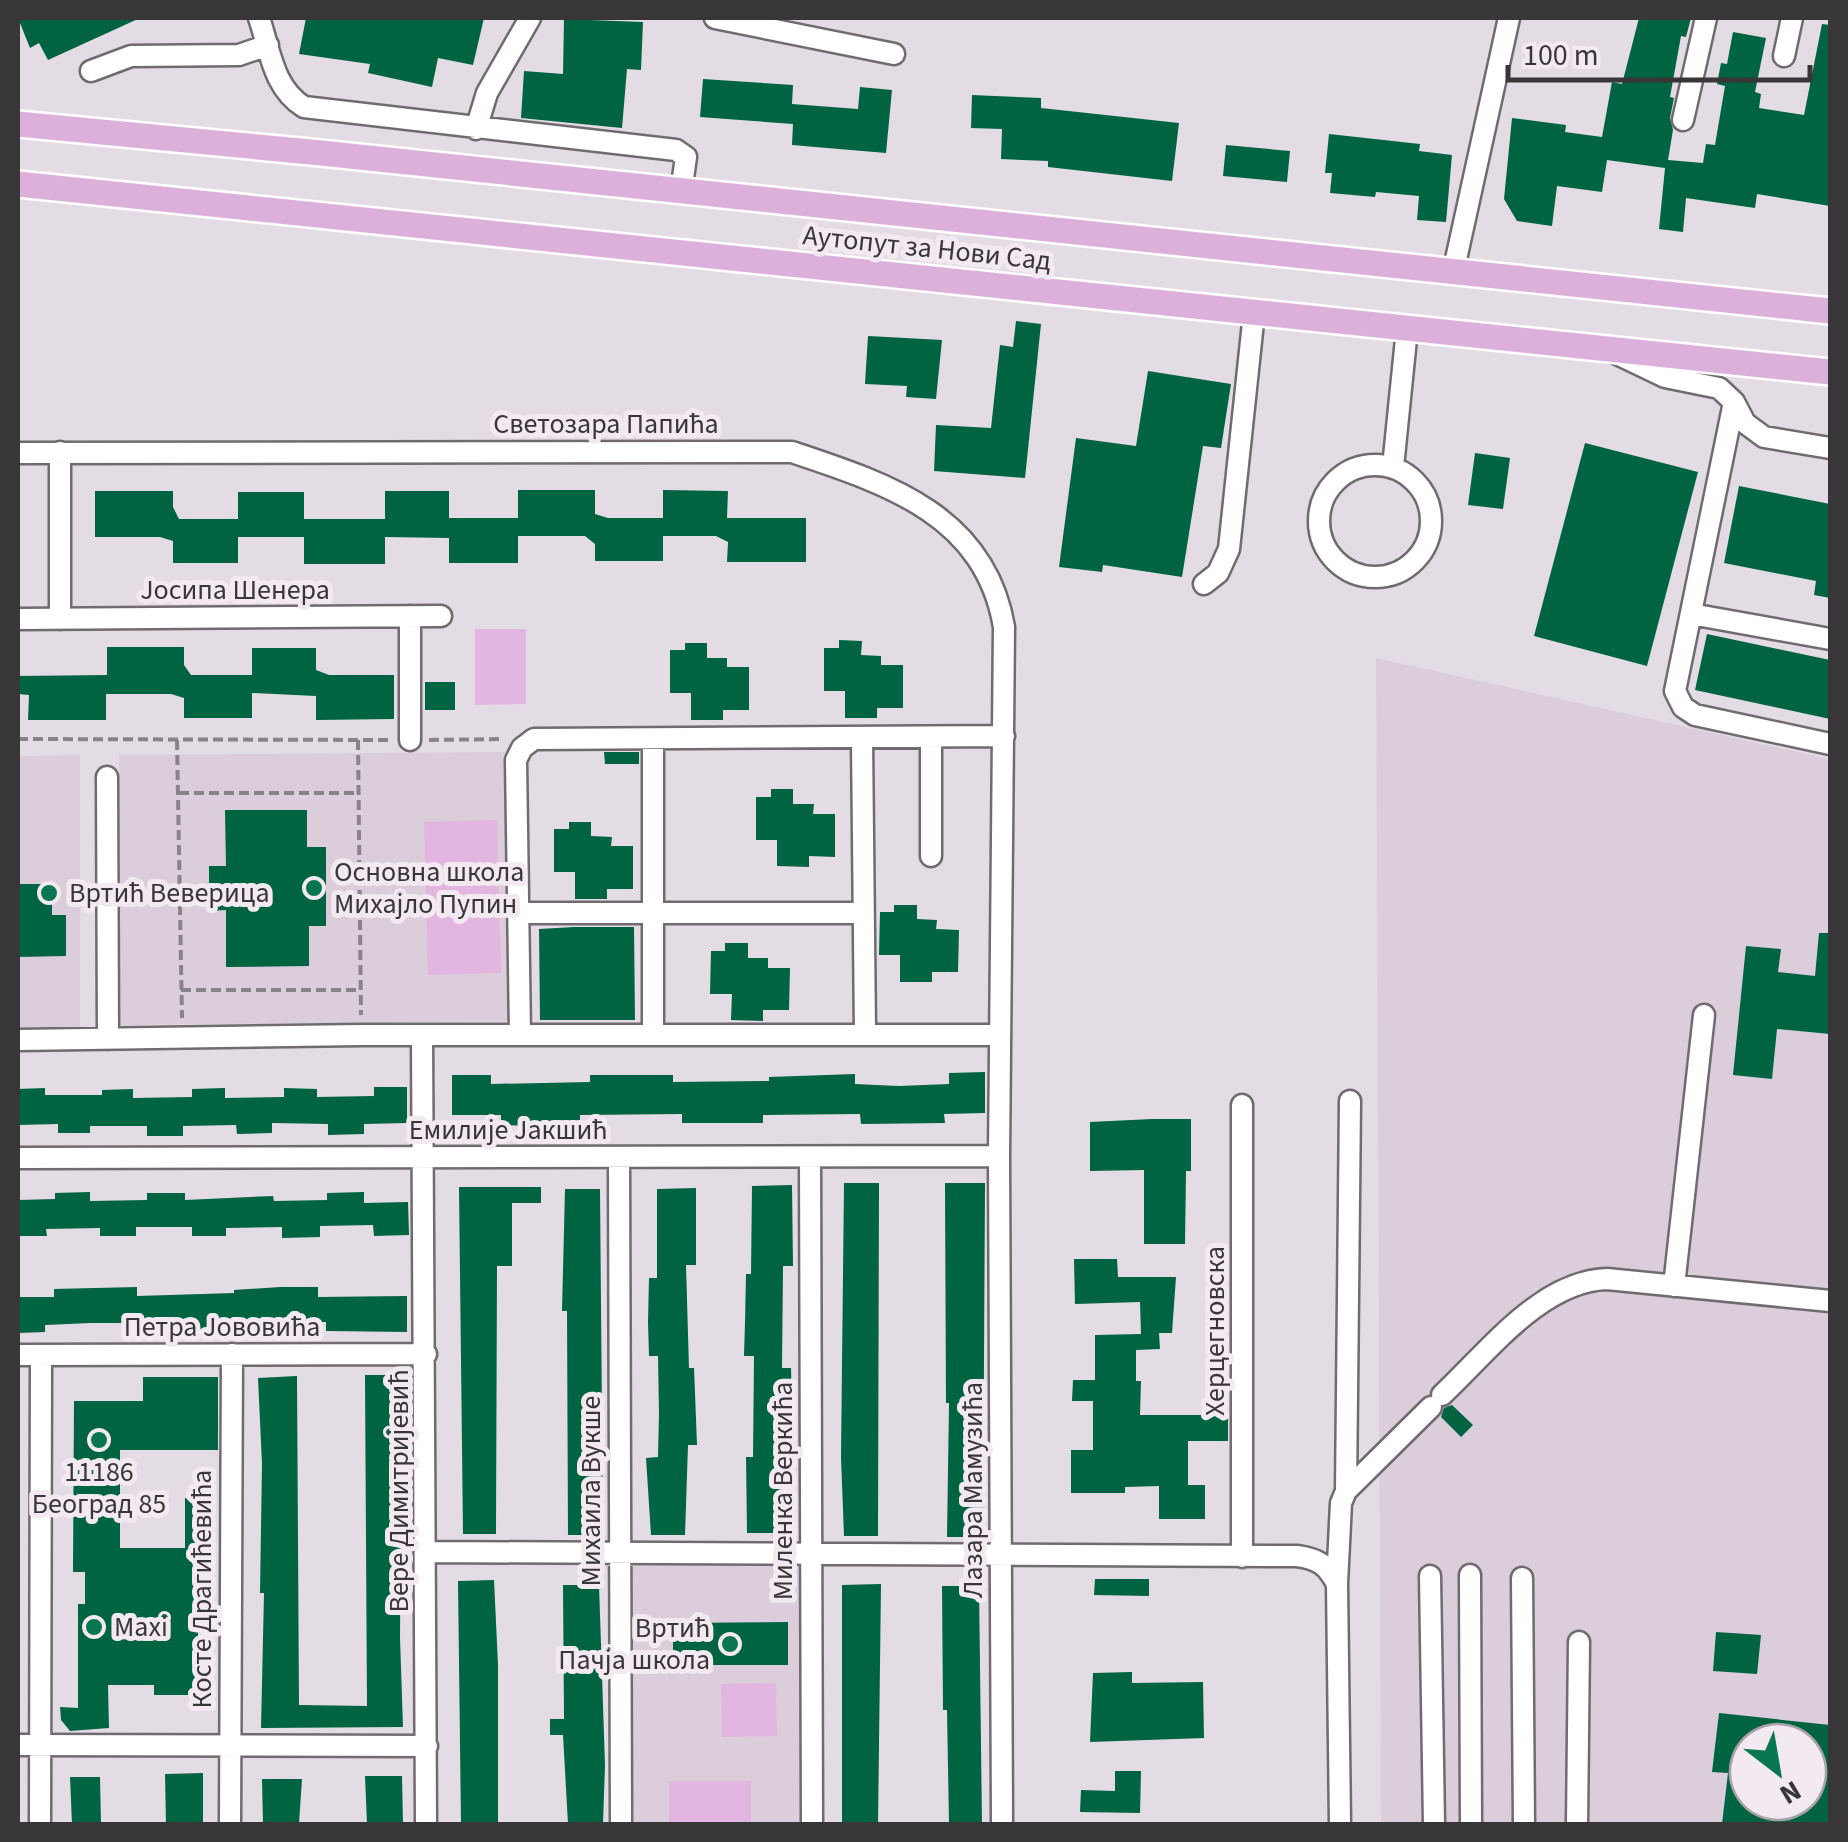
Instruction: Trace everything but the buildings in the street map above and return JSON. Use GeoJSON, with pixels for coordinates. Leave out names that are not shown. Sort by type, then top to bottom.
{"type":"FeatureCollection","features":[{"type":"Feature","properties":{"kind":"main road","name":"Аутопут за Нови Сад"},"geometry":{"type":"LineString","coordinates":[[18,124],[320,152],[1830,312]]}},
{"type":"Feature","properties":{"kind":"main road","name":"Аутопут за Нови Сад"},"geometry":{"type":"LineString","coordinates":[[18,184],[1830,372]]}},
{"type":"Feature","properties":{"kind":"street"},"geometry":{"type":"LineString","coordinates":[[259,18],[278,79],[292,100],[304,107],[676,150],[686,157],[682,192]]}},
{"type":"Feature","properties":{"kind":"street"},"geometry":{"type":"LineString","coordinates":[[476,129],[487,92],[530,18]]}},
{"type":"Feature","properties":{"kind":"street"},"geometry":{"type":"LineString","coordinates":[[715,18],[894,54]]}},
{"type":"Feature","properties":{"kind":"street"},"geometry":{"type":"LineString","coordinates":[[1453,273],[1509,18]]}},
{"type":"Feature","properties":{"kind":"street"},"geometry":{"type":"LineString","coordinates":[[1684,120],[1706,18]]}},
{"type":"Feature","properties":{"kind":"street"},"geometry":{"type":"LineString","coordinates":[[1784,56],[1792,18]]}},
{"type":"Feature","properties":{"kind":"street"},"geometry":{"type":"LineString","coordinates":[[91,71],[131,56],[239,54],[268,45]]}},
{"type":"Feature","properties":{"kind":"street"},"geometry":{"type":"LineString","coordinates":[[1204,584],[1218,574],[1229,548],[1254,313]]}},
{"type":"Feature","properties":{"kind":"street"},"geometry":{"type":"LineString","coordinates":[[1393,468],[1406,329]]}},
{"type":"Feature","properties":{"kind":"street"},"geometry":{"type":"LineString","coordinates":[[1610,351],[1664,377],[1719,388],[1734,402],[1745,423],[1764,437],[1830,448]]}},
{"type":"Feature","properties":{"kind":"street"},"geometry":{"type":"LineString","coordinates":[[1734,402],[1675,692],[1683,708],[1695,714],[1830,744]]}},
{"type":"Feature","properties":{"kind":"street"},"geometry":{"type":"LineString","coordinates":[[60,452],[60,619]]}},
{"type":"Feature","properties":{"kind":"street","name":"Светозара Папића"},"geometry":{"type":"LineString","coordinates":[[18,453],[792,452],[862,478],[938,517],[974,550],[994,588],[1004,628],[999,1156]]}},
{"type":"Feature","properties":{"kind":"street"},"geometry":{"type":"LineString","coordinates":[[1368,465],[1393,468],[1414,480],[1428,502],[1432,526],[1424,550],[1406,568],[1382,577],[1357,575],[1336,562],[1322,541],[1319,516],[1326,492],[1344,474],[1368,465]]}},
{"type":"Feature","properties":{"kind":"street"},"geometry":{"type":"LineString","coordinates":[[1691,614],[1830,640]]}},
{"type":"Feature","properties":{"kind":"street"},"geometry":{"type":"LineString","coordinates":[[410,616],[410,740]]}},
{"type":"Feature","properties":{"kind":"street","name":"Јосипа Шенера"},"geometry":{"type":"LineString","coordinates":[[18,619],[441,616]]}},
{"type":"Feature","properties":{"kind":"street"},"geometry":{"type":"LineString","coordinates":[[520,1035],[516,760],[522,748],[534,739],[1004,736]]}},
{"type":"Feature","properties":{"kind":"street"},"geometry":{"type":"LineString","coordinates":[[862,738],[865,1034]]}},
{"type":"Feature","properties":{"kind":"street"},"geometry":{"type":"LineString","coordinates":[[931,856],[932,738]]}},
{"type":"Feature","properties":{"kind":"street"},"geometry":{"type":"LineString","coordinates":[[653,739],[653,1034]]}},
{"type":"Feature","properties":{"kind":"street"},"geometry":{"type":"LineString","coordinates":[[107,777],[108,1038]]}},
{"type":"Feature","properties":{"kind":"street"},"geometry":{"type":"LineString","coordinates":[[518,913],[863,913]]}},
{"type":"Feature","properties":{"kind":"street"},"geometry":{"type":"LineString","coordinates":[[1674,1286],[1704,1016]]}},
{"type":"Feature","properties":{"kind":"street"},"geometry":{"type":"LineString","coordinates":[[18,1040],[1000,1034]]}},
{"type":"Feature","properties":{"kind":"street","name":"Вере Димитријевић"},"geometry":{"type":"LineString","coordinates":[[422,1035],[426,1824]]}},
{"type":"Feature","properties":{"kind":"street"},"geometry":{"type":"LineString","coordinates":[[1340,1824],[1337,1584],[1340,1516],[1346,1491],[1350,1101]]}},
{"type":"Feature","properties":{"kind":"street","name":"Херцегновска"},"geometry":{"type":"LineString","coordinates":[[1242,1105],[1242,1558]]}},
{"type":"Feature","properties":{"kind":"street","name":"Емилије Јакшић"},"geometry":{"type":"LineString","coordinates":[[18,1158],[999,1156]]}},
{"type":"Feature","properties":{"kind":"street","name":"Лазара Мамузића"},"geometry":{"type":"LineString","coordinates":[[999,1156],[1002,1824]]}},
{"type":"Feature","properties":{"kind":"street","name":"Михаила Вукше"},"geometry":{"type":"LineString","coordinates":[[618,1158],[621,1824]]}},
{"type":"Feature","properties":{"kind":"street","name":"Миленка Веркића"},"geometry":{"type":"LineString","coordinates":[[810,1158],[812,1824]]}},
{"type":"Feature","properties":{"kind":"street"},"geometry":{"type":"LineString","coordinates":[[1346,1491],[1540,1302],[1558,1291],[1595,1280],[1830,1301]]}},
{"type":"Feature","properties":{"kind":"street","name":"Косте Драгићевића"},"geometry":{"type":"LineString","coordinates":[[230,1824],[232,1354]]}},
{"type":"Feature","properties":{"kind":"street","name":"Петра Јововића"},"geometry":{"type":"LineString","coordinates":[[18,1356],[426,1354]]}},
{"type":"Feature","properties":{"kind":"street"},"geometry":{"type":"LineString","coordinates":[[40,1824],[41,1355]]}},
{"type":"Feature","properties":{"kind":"street"},"geometry":{"type":"LineString","coordinates":[[426,1552],[1312,1558],[1325,1565],[1337,1584]]}},
{"type":"Feature","properties":{"kind":"street"},"geometry":{"type":"LineString","coordinates":[[1470,1575],[1471,1824]]}},
{"type":"Feature","properties":{"kind":"street"},"geometry":{"type":"LineString","coordinates":[[1430,1576],[1434,1824]]}},
{"type":"Feature","properties":{"kind":"street"},"geometry":{"type":"LineString","coordinates":[[1522,1578],[1524,1824]]}},
{"type":"Feature","properties":{"kind":"street"},"geometry":{"type":"LineString","coordinates":[[1577,1824],[1579,1642]]}},
{"type":"Feature","properties":{"kind":"street"},"geometry":{"type":"LineString","coordinates":[[18,1745],[427,1746]]}},
{"type":"Feature","properties":{"kind":"path"},"geometry":{"type":"LineString","coordinates":[[18,739],[534,739]]}},
{"type":"Feature","properties":{"kind":"path"},"geometry":{"type":"LineString","coordinates":[[177,740],[182,1038]]}},
{"type":"Feature","properties":{"kind":"path"},"geometry":{"type":"LineString","coordinates":[[358,740],[361,1035]]}},
{"type":"Feature","properties":{"kind":"path"},"geometry":{"type":"LineString","coordinates":[[179,793],[359,793]]}},
{"type":"Feature","properties":{"kind":"path"},"geometry":{"type":"LineString","coordinates":[[181,990],[360,990]]}},
{"type":"Feature","properties":{"kind":"shaded area"},"geometry":{"type":"Polygon","coordinates":[[[475,629],[526,629],[526,704],[475,705],[475,629]]]}},
{"type":"Feature","properties":{"kind":"shaded area"},"geometry":{"type":"Polygon","coordinates":[[[1376,658],[1830,759],[1830,1824],[1381,1824],[1376,658]]]}},
{"type":"Feature","properties":{"kind":"shaded area","name":"Основна школа Михајло Пупин"},"geometry":{"type":"Polygon","coordinates":[[[504,752],[514,1021],[120,1025],[119,755],[504,752]]]}},
{"type":"Feature","properties":{"kind":"shaded area","name":"Вртић Веверица"},"geometry":{"type":"Polygon","coordinates":[[[80,755],[80,1027],[18,1027],[18,756],[80,755]]]}},
{"type":"Feature","properties":{"kind":"shaded area"},"geometry":{"type":"Polygon","coordinates":[[[497,820],[501,973],[428,975],[424,822],[497,820]]]}},
{"type":"Feature","properties":{"kind":"shaded area"},"geometry":{"type":"Polygon","coordinates":[[[619,1554],[811,1554],[812,1824],[621,1824],[619,1554]]]}},
{"type":"Feature","properties":{"kind":"shaded area"},"geometry":{"type":"Polygon","coordinates":[[[776,1683],[777,1736],[722,1737],[721,1684],[776,1683]]]}},
{"type":"Feature","properties":{"kind":"shaded area"},"geometry":{"type":"Polygon","coordinates":[[[669,1781],[751,1781],[751,1824],[669,1824],[669,1781]]]}},
{"type":"Feature","properties":{"kind":"place","name":"Основна школа Михајло Пупин"},"geometry":{"type":"Point","coordinates":[314,888]}},
{"type":"Feature","properties":{"kind":"place","name":"Вртић Веверица"},"geometry":{"type":"Point","coordinates":[49,893]}},
{"type":"Feature","properties":{"kind":"place","name":"11186 Београд 85"},"geometry":{"type":"Point","coordinates":[99,1440]}},
{"type":"Feature","properties":{"kind":"place","name":"Maxi"},"geometry":{"type":"Point","coordinates":[94,1627]}},
{"type":"Feature","properties":{"kind":"place","name":"Вртић Пачја школа"},"geometry":{"type":"Point","coordinates":[730,1644]}}]}
